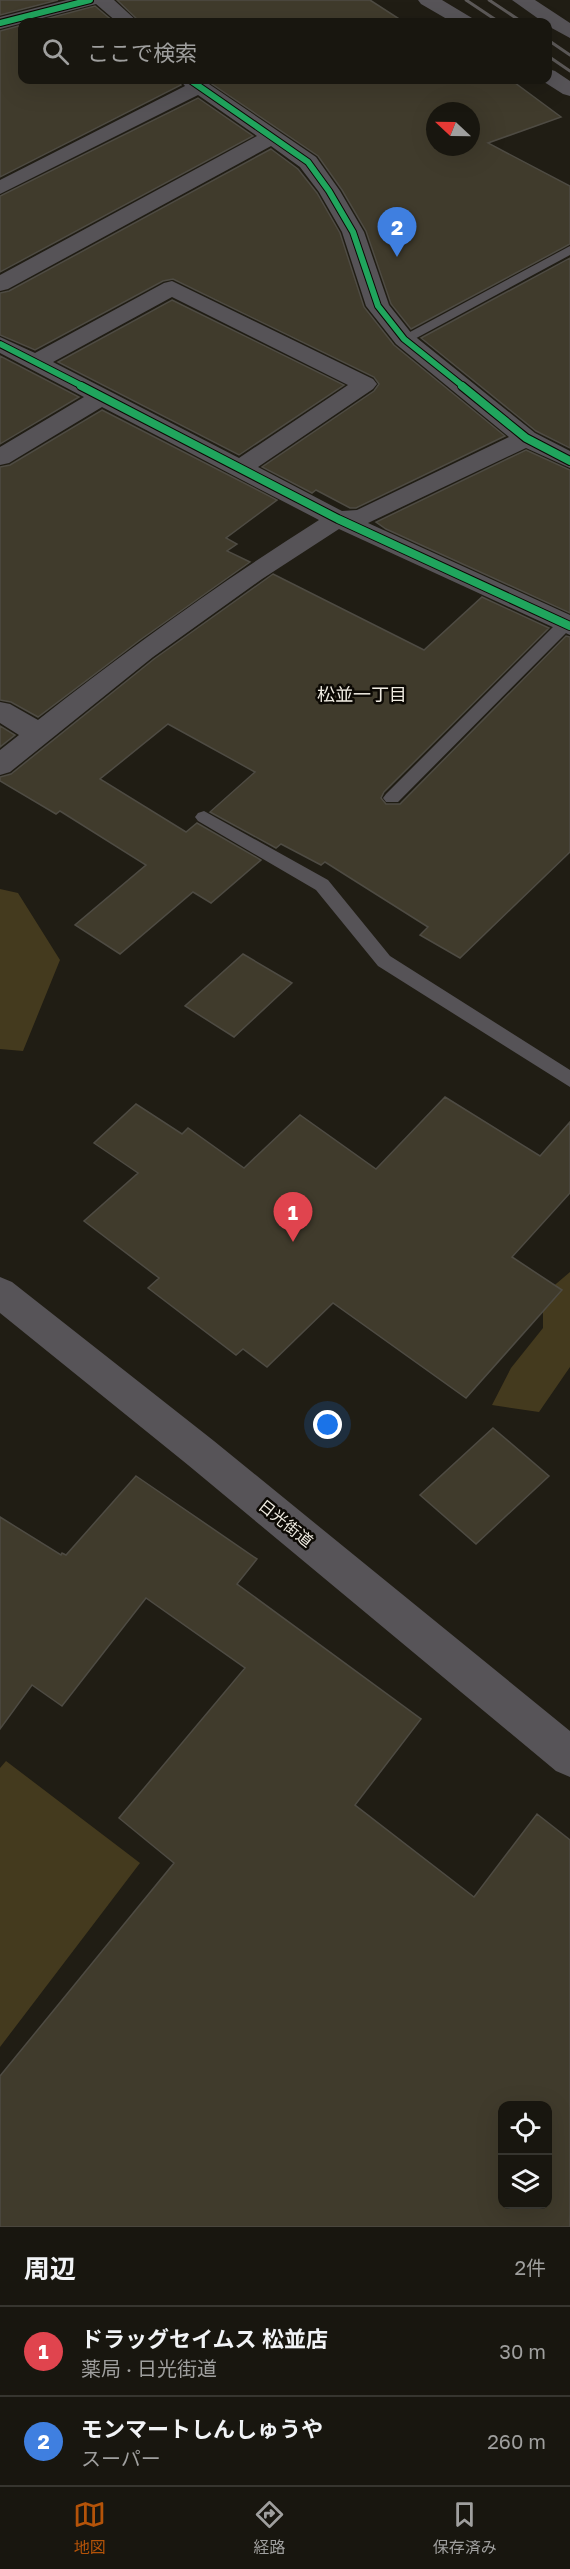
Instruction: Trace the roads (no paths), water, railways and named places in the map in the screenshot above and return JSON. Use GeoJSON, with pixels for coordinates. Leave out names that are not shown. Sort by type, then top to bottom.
{"type":"FeatureCollection","features":[{"type":"Feature","properties":{"kind":"main road"},"geometry":{"type":"LineString","coordinates":[[428,0],[458,18]]}},
{"type":"Feature","properties":{"kind":"main road"},"geometry":{"type":"LineString","coordinates":[[552,78],[570,90]]}},
{"type":"Feature","properties":{"kind":"main road","name":"日光街道"},"geometry":{"type":"LineString","coordinates":[[0,1292],[201,1453],[570,1757]]}},
{"type":"Feature","properties":{"kind":"street"},"geometry":{"type":"LineString","coordinates":[[20,18],[90,0]]}},
{"type":"Feature","properties":{"kind":"street"},"geometry":{"type":"LineString","coordinates":[[103,0],[123,18]]}},
{"type":"Feature","properties":{"kind":"street"},"geometry":{"type":"LineString","coordinates":[[522,0],[549,18]]}},
{"type":"Feature","properties":{"kind":"street"},"geometry":{"type":"LineString","coordinates":[[0,23],[18,18]]}},
{"type":"Feature","properties":{"kind":"street"},"geometry":{"type":"LineString","coordinates":[[552,20],[570,32]]}},
{"type":"Feature","properties":{"kind":"street"},"geometry":{"type":"LineString","coordinates":[[0,188],[193,84]]}},
{"type":"Feature","properties":{"kind":"street"},"geometry":{"type":"LineString","coordinates":[[196,84],[308,162],[329,191],[352,232],[378,306],[404,339],[526,438],[570,461]]}},
{"type":"Feature","properties":{"kind":"street"},"geometry":{"type":"LineString","coordinates":[[0,284],[273,136]]}},
{"type":"Feature","properties":{"kind":"street"},"geometry":{"type":"LineString","coordinates":[[35,362],[172,288],[365,384],[240,468]]}},
{"type":"Feature","properties":{"kind":"street"},"geometry":{"type":"LineString","coordinates":[[0,344],[338,519],[568,625]]}},
{"type":"Feature","properties":{"kind":"street"},"geometry":{"type":"LineString","coordinates":[[0,458],[101,397]]}},
{"type":"Feature","properties":{"kind":"street"},"geometry":{"type":"LineString","coordinates":[[0,765],[143,651],[253,573],[338,519],[362,517],[526,438]]}},
{"type":"Feature","properties":{"kind":"street"},"geometry":{"type":"LineString","coordinates":[[0,711],[40,734]]}},
{"type":"Feature","properties":{"kind":"lane"},"geometry":{"type":"LineString","coordinates":[[404,339],[570,250]]}},
{"type":"Feature","properties":{"kind":"lane"},"geometry":{"type":"LineString","coordinates":[[392,798],[568,625]]}},
{"type":"Feature","properties":{"kind":"lane"},"geometry":{"type":"LineString","coordinates":[[204,817],[322,885],[384,961],[570,1080]]}},
{"type":"Feature","properties":{"kind":"railway"},"geometry":{"type":"LineString","coordinates":[[466,0],[493,18]]}},
{"type":"Feature","properties":{"kind":"railway"},"geometry":{"type":"LineString","coordinates":[[489,0],[516,18]]}},
{"type":"Feature","properties":{"kind":"railway"},"geometry":{"type":"LineString","coordinates":[[552,43],[570,55]]}},
{"type":"Feature","properties":{"kind":"railway"},"geometry":{"type":"LineString","coordinates":[[552,59],[570,71]]}},
{"type":"Feature","properties":{"kind":"place","name":"モンマートしんしゅうや"},"geometry":{"type":"Point","coordinates":[397,257]}},
{"type":"Feature","properties":{"kind":"place","name":"ドラッグセイムス 松並店"},"geometry":{"type":"Point","coordinates":[293,1242]}},
{"type":"Feature","properties":{"kind":"district","name":"松並一丁目"},"geometry":{"type":"Point","coordinates":[362,695]}}]}
